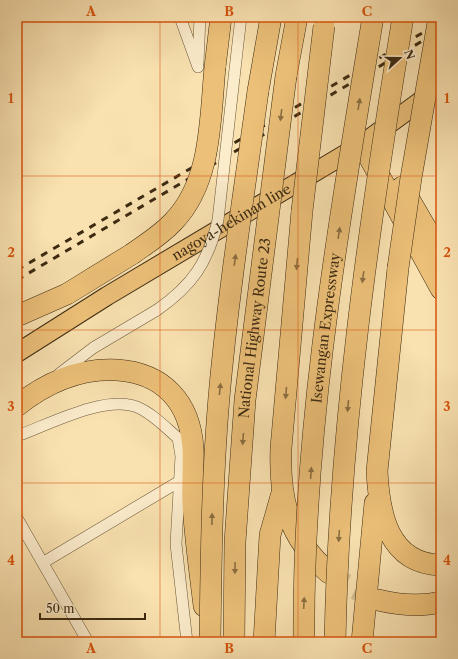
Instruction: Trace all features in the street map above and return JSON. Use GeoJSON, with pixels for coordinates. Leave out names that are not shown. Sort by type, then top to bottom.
{"type":"FeatureCollection","features":[{"type":"Feature","properties":{"kind":"highway"},"geometry":{"type":"LineString","coordinates":[[17,316],[67,294],[132,254],[173,223],[184,209],[196,189],[204,166],[221,17]]}},
{"type":"Feature","properties":{"kind":"highway","name":"National Highway Route 23"},"geometry":{"type":"LineString","coordinates":[[210,642],[212,505],[219,398],[228,314],[258,91],[271,17]]}},
{"type":"Feature","properties":{"kind":"highway","name":"National Highway Route 23"},"geometry":{"type":"LineString","coordinates":[[234,642],[236,542],[245,400],[286,76],[297,17]]}},
{"type":"Feature","properties":{"kind":"highway","name":"Isewangan Expressway"},"geometry":{"type":"LineString","coordinates":[[304,642],[308,515],[316,416],[331,287],[373,17]]}},
{"type":"Feature","properties":{"kind":"highway","name":"Isewangan Expressway"},"geometry":{"type":"LineString","coordinates":[[335,642],[336,572],[343,462],[358,320],[375,186],[403,17]]}},
{"type":"Feature","properties":{"kind":"highway"},"geometry":{"type":"LineString","coordinates":[[375,186],[413,17]]}},
{"type":"Feature","properties":{"kind":"highway"},"geometry":{"type":"LineString","coordinates":[[362,642],[398,268],[411,178],[439,17]]}},
{"type":"Feature","properties":{"kind":"highway"},"geometry":{"type":"LineString","coordinates":[[324,22],[302,211],[280,474],[282,492],[293,530],[314,560],[329,573]]}},
{"type":"Feature","properties":{"kind":"highway"},"geometry":{"type":"LineString","coordinates":[[367,140],[441,254]]}},
{"type":"Feature","properties":{"kind":"highway"},"geometry":{"type":"LineString","coordinates":[[367,140],[441,289]]}},
{"type":"Feature","properties":{"kind":"highway"},"geometry":{"type":"LineString","coordinates":[[17,406],[44,387],[67,376],[88,371],[128,371],[160,382],[172,393],[188,419],[191,433],[193,450],[192,491],[195,538],[210,642]]}},
{"type":"Feature","properties":{"kind":"highway"},"geometry":{"type":"LineString","coordinates":[[378,471],[378,496],[382,515],[387,530],[395,543],[408,555],[421,562],[441,565]]}},
{"type":"Feature","properties":{"kind":"highway"},"geometry":{"type":"LineString","coordinates":[[264,642],[270,535],[282,492]]}},
{"type":"Feature","properties":{"kind":"highway"},"geometry":{"type":"LineString","coordinates":[[378,600],[418,606],[441,602]]}},
{"type":"Feature","properties":{"kind":"main road","name":"nagoya-hekinan line"},"geometry":{"type":"LineString","coordinates":[[17,353],[107,296],[367,140],[441,86]]}},
{"type":"Feature","properties":{"kind":"street"},"geometry":{"type":"LineString","coordinates":[[180,17],[198,67],[200,17]]}},
{"type":"Feature","properties":{"kind":"street"},"geometry":{"type":"LineString","coordinates":[[44,387],[93,348],[172,300],[194,278],[209,252],[218,220],[241,17]]}},
{"type":"Feature","properties":{"kind":"street"},"geometry":{"type":"LineString","coordinates":[[17,436],[100,405],[120,403],[138,407],[178,438],[181,456],[176,544],[187,642]]}},
{"type":"Feature","properties":{"kind":"street"},"geometry":{"type":"LineString","coordinates":[[44,562],[180,481]]}},
{"type":"Feature","properties":{"kind":"street"},"geometry":{"type":"LineString","coordinates":[[17,518],[44,562],[88,642]]}},
{"type":"Feature","properties":{"kind":"tunnel"},"geometry":{"type":"LineString","coordinates":[[329,573],[345,584],[378,600]]}},
{"type":"Feature","properties":{"kind":"railway"},"geometry":{"type":"LineString","coordinates":[[17,270],[441,22]]}},
{"type":"Feature","properties":{"kind":"railway"},"geometry":{"type":"LineString","coordinates":[[17,280],[441,30]]}}]}
